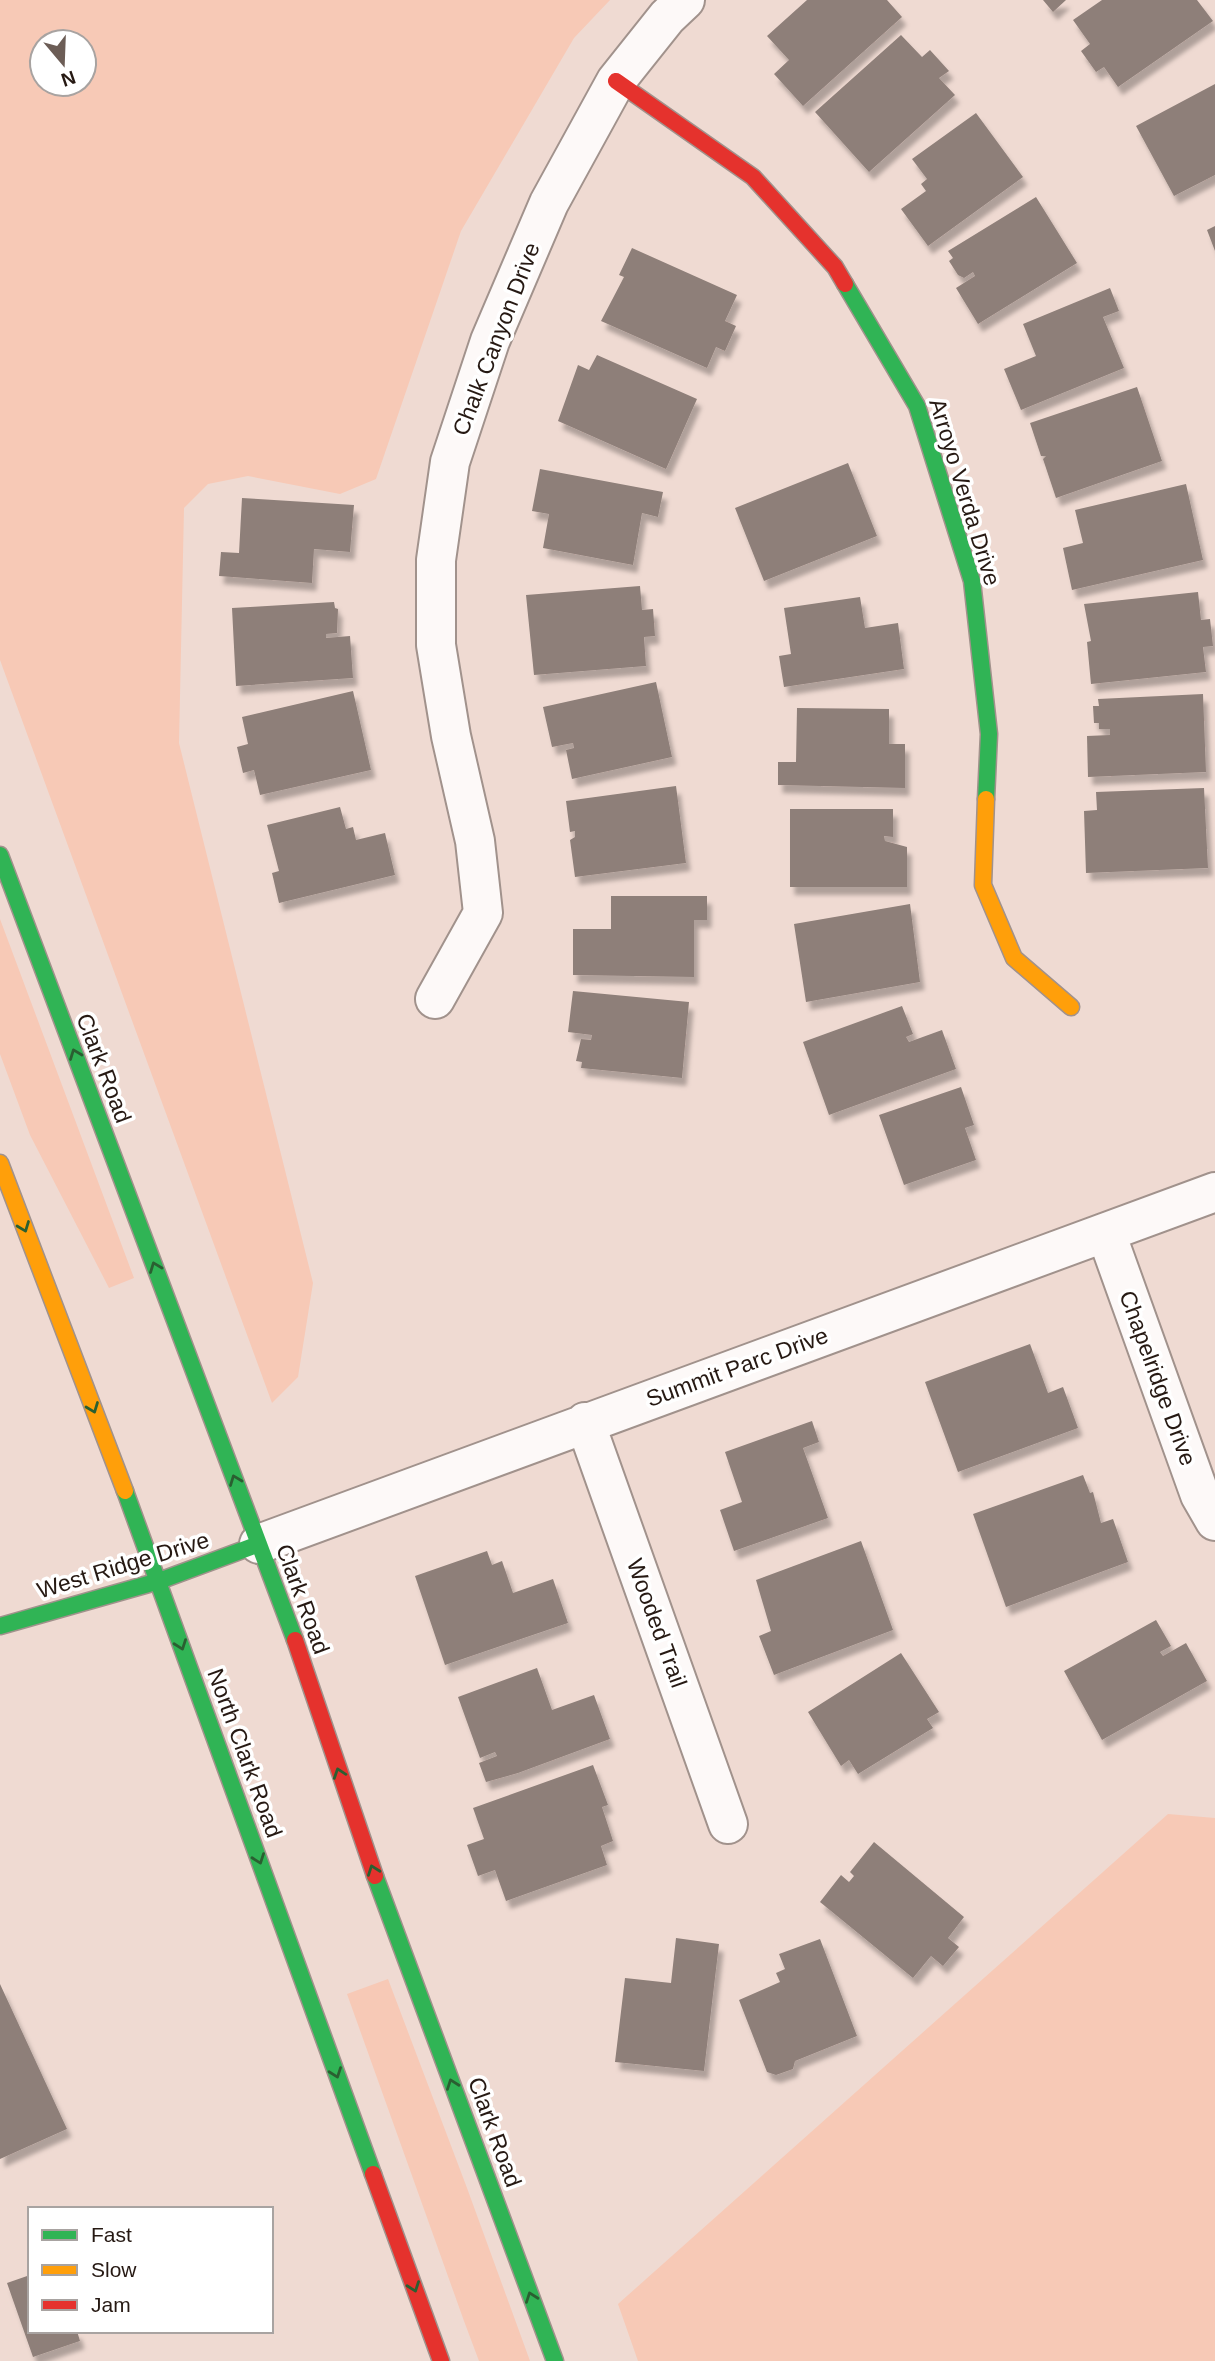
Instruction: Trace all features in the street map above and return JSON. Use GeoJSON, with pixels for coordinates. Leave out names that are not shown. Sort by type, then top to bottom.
{"type":"FeatureCollection","features":[{"type":"Feature","properties":{"kind":"main road","name":"Arroyo Verda Drive"},"geometry":{"type":"LineString","coordinates":[[616,81],[753,177],[835,267],[917,406],[972,581],[989,734],[984,885],[1014,958],[1071,1007]]}},
{"type":"Feature","properties":{"kind":"main road","name":"Clark Road"},"geometry":{"type":"LineString","coordinates":[[0,855],[282,1600],[361,1837],[555,2361]]}},
{"type":"Feature","properties":{"kind":"main road","name":"North Clark Road"},"geometry":{"type":"LineString","coordinates":[[0,1163],[159,1581],[441,2361]]}},
{"type":"Feature","properties":{"kind":"main road","name":"West Ridge Drive"},"geometry":{"type":"LineString","coordinates":[[0,1626],[159,1581],[259,1544]]}},
{"type":"Feature","properties":{"kind":"street","name":"Chalk Canyon Drive"},"geometry":{"type":"LineString","coordinates":[[435,999],[483,913],[475,841],[451,736],[436,645],[436,560],[450,462],[490,341],[549,203],[616,81],[667,17],[685,0]]}},
{"type":"Feature","properties":{"kind":"street","name":"Summit Parc Drive"},"geometry":{"type":"LineString","coordinates":[[259,1544],[1215,1192]]}},
{"type":"Feature","properties":{"kind":"street","name":"Chapelridge Drive"},"geometry":{"type":"LineString","coordinates":[[1106,1233],[1200,1495],[1215,1521]]}},
{"type":"Feature","properties":{"kind":"street","name":"Wooded Trail"},"geometry":{"type":"LineString","coordinates":[[585,1422],[728,1824]]}},
{"type":"Feature","properties":{"kind":"shaded area"},"geometry":{"type":"Polygon","coordinates":[[[0,0],[610,0],[574,38],[461,231],[376,479],[340,494],[248,476],[208,484],[184,508],[179,743],[313,1283],[298,1377],[272,1403],[0,660],[0,0]]]}},
{"type":"Feature","properties":{"kind":"shaded area"},"geometry":{"type":"Polygon","coordinates":[[[0,919],[134,1278],[109,1288],[30,1135],[0,1054],[0,919]]]}},
{"type":"Feature","properties":{"kind":"shaded area"},"geometry":{"type":"Polygon","coordinates":[[[1168,1814],[1215,1818],[1215,2361],[638,2361],[618,2304],[1168,1814]]]}},
{"type":"Feature","properties":{"kind":"shaded area"},"geometry":{"type":"Polygon","coordinates":[[[388,1979],[530,2361],[479,2361],[464,2321],[347,1994],[388,1979]]]}},
{"type":"Feature","properties":{"kind":"building"},"geometry":{"type":"Polygon","coordinates":[[[807,0],[887,0],[902,17],[803,106],[774,74],[789,60],[767,36],[807,0]]]}},
{"type":"Feature","properties":{"kind":"building"},"geometry":{"type":"Polygon","coordinates":[[[1043,0],[1066,0],[1053,12],[1043,0]]]}},
{"type":"Feature","properties":{"kind":"building"},"geometry":{"type":"Polygon","coordinates":[[[1102,0],[1197,0],[1213,21],[1118,87],[1104,67],[1096,72],[1081,51],[1090,44],[1073,20],[1102,0]]]}},
{"type":"Feature","properties":{"kind":"building"},"geometry":{"type":"Polygon","coordinates":[[[901,35],[922,57],[930,50],[949,71],[939,78],[955,95],[869,172],[815,112],[901,35]]]}},
{"type":"Feature","properties":{"kind":"building"},"geometry":{"type":"Polygon","coordinates":[[[1215,84],[1215,175],[1174,196],[1136,126],[1215,84]]]}},
{"type":"Feature","properties":{"kind":"building"},"geometry":{"type":"Polygon","coordinates":[[[976,113],[1023,177],[928,246],[901,209],[926,191],[921,184],[927,179],[912,159],[976,113]]]}},
{"type":"Feature","properties":{"kind":"building"},"geometry":{"type":"Polygon","coordinates":[[[1036,197],[1077,263],[978,324],[956,288],[975,276],[973,272],[964,278],[958,275],[949,261],[953,258],[948,251],[1036,197]]]}},
{"type":"Feature","properties":{"kind":"building"},"geometry":{"type":"Polygon","coordinates":[[[1215,226],[1215,251],[1207,230],[1215,226]]]}},
{"type":"Feature","properties":{"kind":"building"},"geometry":{"type":"Polygon","coordinates":[[[632,248],[737,295],[725,321],[736,326],[725,351],[716,347],[707,368],[601,321],[624,277],[619,275],[632,248]]]}},
{"type":"Feature","properties":{"kind":"building"},"geometry":{"type":"Polygon","coordinates":[[[1110,288],[1119,311],[1103,317],[1124,368],[1021,410],[1004,369],[1036,356],[1023,324],[1110,288]]]}},
{"type":"Feature","properties":{"kind":"building"},"geometry":{"type":"Polygon","coordinates":[[[597,355],[697,399],[666,469],[558,421],[578,365],[589,370],[597,355]]]}},
{"type":"Feature","properties":{"kind":"building"},"geometry":{"type":"Polygon","coordinates":[[[1137,387],[1162,461],[1056,498],[1043,459],[1046,456],[1041,456],[1030,423],[1137,387]]]}},
{"type":"Feature","properties":{"kind":"building"},"geometry":{"type":"Polygon","coordinates":[[[848,463],[877,536],[764,581],[735,508],[848,463]]]}},
{"type":"Feature","properties":{"kind":"building"},"geometry":{"type":"Polygon","coordinates":[[[540,469],[663,492],[658,517],[642,513],[633,565],[543,548],[549,514],[532,511],[540,469]]]}},
{"type":"Feature","properties":{"kind":"building"},"geometry":{"type":"Polygon","coordinates":[[[1186,484],[1203,560],[1072,590],[1063,548],[1083,543],[1075,510],[1186,484]]]}},
{"type":"Feature","properties":{"kind":"building"},"geometry":{"type":"Polygon","coordinates":[[[242,498],[354,505],[350,552],[314,549],[312,583],[219,576],[221,552],[239,553],[242,498]]]}},
{"type":"Feature","properties":{"kind":"building"},"geometry":{"type":"Polygon","coordinates":[[[640,586],[642,610],[653,609],[655,636],[644,637],[646,666],[534,675],[526,595],[640,586]]]}},
{"type":"Feature","properties":{"kind":"building"},"geometry":{"type":"Polygon","coordinates":[[[1198,592],[1201,620],[1210,619],[1213,646],[1203,647],[1206,672],[1091,684],[1087,642],[1091,641],[1084,604],[1198,592]]]}},
{"type":"Feature","properties":{"kind":"building"},"geometry":{"type":"Polygon","coordinates":[[[860,597],[865,628],[898,623],[904,669],[784,687],[779,656],[791,654],[784,608],[860,597]]]}},
{"type":"Feature","properties":{"kind":"building"},"geometry":{"type":"Polygon","coordinates":[[[334,602],[335,608],[338,609],[337,633],[326,634],[326,638],[350,636],[353,678],[236,686],[232,608],[334,602]]]}},
{"type":"Feature","properties":{"kind":"building"},"geometry":{"type":"Polygon","coordinates":[[[656,682],[672,757],[572,779],[566,750],[574,748],[573,743],[552,747],[543,707],[656,682]]]}},
{"type":"Feature","properties":{"kind":"building"},"geometry":{"type":"Polygon","coordinates":[[[353,691],[371,770],[260,795],[254,770],[243,773],[237,747],[248,744],[242,717],[353,691]]]}},
{"type":"Feature","properties":{"kind":"building"},"geometry":{"type":"Polygon","coordinates":[[[1203,694],[1206,772],[1088,777],[1087,736],[1110,735],[1110,729],[1099,729],[1099,723],[1094,723],[1093,706],[1099,706],[1098,699],[1203,694]]]}},
{"type":"Feature","properties":{"kind":"building"},"geometry":{"type":"Polygon","coordinates":[[[797,708],[889,709],[889,744],[905,744],[905,788],[778,785],[778,762],[796,762],[797,708]]]}},
{"type":"Feature","properties":{"kind":"building"},"geometry":{"type":"Polygon","coordinates":[[[676,786],[686,863],[575,877],[570,840],[575,837],[575,831],[570,832],[566,801],[676,786]]]}},
{"type":"Feature","properties":{"kind":"building"},"geometry":{"type":"Polygon","coordinates":[[[1204,788],[1208,868],[1086,873],[1084,811],[1097,810],[1096,792],[1204,788]]]}},
{"type":"Feature","properties":{"kind":"building"},"geometry":{"type":"Polygon","coordinates":[[[340,807],[346,829],[353,827],[356,840],[385,833],[395,875],[279,903],[272,873],[279,871],[267,825],[340,807]]]}},
{"type":"Feature","properties":{"kind":"building"},"geometry":{"type":"Polygon","coordinates":[[[790,809],[893,809],[893,837],[884,836],[885,841],[907,847],[907,887],[790,887],[790,809]]]}},
{"type":"Feature","properties":{"kind":"building"},"geometry":{"type":"Polygon","coordinates":[[[611,896],[707,896],[707,920],[694,920],[694,977],[573,975],[573,929],[611,929],[611,896]]]}},
{"type":"Feature","properties":{"kind":"building"},"geometry":{"type":"Polygon","coordinates":[[[910,904],[920,982],[806,1002],[794,924],[910,904]]]}},
{"type":"Feature","properties":{"kind":"building"},"geometry":{"type":"Polygon","coordinates":[[[573,991],[689,1002],[682,1078],[581,1068],[582,1062],[576,1061],[581,1039],[591,1040],[592,1035],[568,1032],[573,991]]]}},
{"type":"Feature","properties":{"kind":"building"},"geometry":{"type":"Polygon","coordinates":[[[902,1006],[913,1034],[906,1037],[909,1042],[942,1030],[956,1069],[829,1115],[803,1042],[902,1006]]]}},
{"type":"Feature","properties":{"kind":"building"},"geometry":{"type":"Polygon","coordinates":[[[961,1087],[974,1125],[965,1128],[976,1160],[904,1185],[879,1115],[961,1087]]]}},
{"type":"Feature","properties":{"kind":"building"},"geometry":{"type":"Polygon","coordinates":[[[1030,1344],[1048,1393],[1063,1387],[1078,1428],[958,1472],[925,1382],[1030,1344]]]}},
{"type":"Feature","properties":{"kind":"building"},"geometry":{"type":"Polygon","coordinates":[[[812,1421],[819,1442],[803,1448],[828,1518],[734,1551],[720,1510],[742,1502],[725,1452],[812,1421]]]}},
{"type":"Feature","properties":{"kind":"building"},"geometry":{"type":"Polygon","coordinates":[[[1083,1475],[1090,1493],[1093,1492],[1101,1523],[1113,1519],[1128,1562],[1006,1607],[973,1514],[1083,1475]]]}},
{"type":"Feature","properties":{"kind":"building"},"geometry":{"type":"Polygon","coordinates":[[[861,1541],[893,1630],[774,1675],[759,1636],[771,1631],[756,1580],[861,1541]]]}},
{"type":"Feature","properties":{"kind":"building"},"geometry":{"type":"Polygon","coordinates":[[[487,1551],[492,1565],[502,1561],[513,1593],[553,1579],[568,1623],[445,1665],[415,1576],[487,1551]]]}},
{"type":"Feature","properties":{"kind":"building"},"geometry":{"type":"Polygon","coordinates":[[[1156,1620],[1171,1646],[1160,1652],[1163,1656],[1186,1643],[1207,1681],[1102,1740],[1064,1671],[1156,1620]]]}},
{"type":"Feature","properties":{"kind":"building"},"geometry":{"type":"Polygon","coordinates":[[[901,1653],[939,1712],[927,1719],[933,1728],[858,1774],[849,1760],[841,1766],[808,1712],[901,1653]]]}},
{"type":"Feature","properties":{"kind":"building"},"geometry":{"type":"Polygon","coordinates":[[[537,1668],[552,1710],[594,1695],[610,1739],[486,1782],[479,1763],[497,1756],[495,1752],[480,1758],[458,1697],[537,1668]]]}},
{"type":"Feature","properties":{"kind":"building"},"geometry":{"type":"Polygon","coordinates":[[[593,1765],[608,1805],[602,1807],[613,1841],[601,1846],[607,1865],[506,1901],[495,1870],[478,1876],[467,1845],[484,1839],[473,1808],[593,1765]]]}},
{"type":"Feature","properties":{"kind":"building"},"geometry":{"type":"Polygon","coordinates":[[[874,1842],[964,1917],[948,1938],[959,1947],[943,1966],[931,1956],[913,1978],[820,1902],[841,1875],[849,1882],[854,1876],[850,1872],[874,1842]]]}},
{"type":"Feature","properties":{"kind":"building"},"geometry":{"type":"Polygon","coordinates":[[[676,1938],[719,1944],[704,2071],[615,2062],[625,1978],[671,1983],[676,1938]]]}},
{"type":"Feature","properties":{"kind":"building"},"geometry":{"type":"Polygon","coordinates":[[[820,1939],[857,2036],[795,2061],[793,2069],[776,2075],[767,2072],[739,2000],[780,1982],[776,1973],[785,1969],[779,1954],[820,1939]]]}},
{"type":"Feature","properties":{"kind":"building"},"geometry":{"type":"Polygon","coordinates":[[[0,1984],[67,2129],[0,2159],[0,1984]]]}},
{"type":"Feature","properties":{"kind":"building"},"geometry":{"type":"Polygon","coordinates":[[[28,2276],[28,2333],[78,2333],[80,2341],[33,2357],[7,2283],[28,2276]]]}},
{"type":"Feature","properties":{"kind":"traffic: fast"},"geometry":{"type":"LineString","coordinates":[[845,284],[917,406],[972,581],[989,734],[986,799]]}},
{"type":"Feature","properties":{"kind":"traffic: fast"},"geometry":{"type":"LineString","coordinates":[[0,855],[295,1640]]}},
{"type":"Feature","properties":{"kind":"traffic: fast"},"geometry":{"type":"LineString","coordinates":[[125,1491],[373,2174]]}},
{"type":"Feature","properties":{"kind":"traffic: fast"},"geometry":{"type":"LineString","coordinates":[[0,1626],[159,1581],[259,1544]]}},
{"type":"Feature","properties":{"kind":"traffic: fast"},"geometry":{"type":"LineString","coordinates":[[375,1876],[555,2361]]}},
{"type":"Feature","properties":{"kind":"traffic: slow"},"geometry":{"type":"LineString","coordinates":[[986,799],[983,885],[1014,958],[1071,1007]]}},
{"type":"Feature","properties":{"kind":"traffic: slow"},"geometry":{"type":"LineString","coordinates":[[0,1163],[125,1491]]}},
{"type":"Feature","properties":{"kind":"traffic: jam"},"geometry":{"type":"LineString","coordinates":[[616,81],[753,177],[835,267],[845,284]]}},
{"type":"Feature","properties":{"kind":"traffic: jam"},"geometry":{"type":"LineString","coordinates":[[295,1640],[375,1876]]}},
{"type":"Feature","properties":{"kind":"traffic: jam"},"geometry":{"type":"LineString","coordinates":[[373,2174],[441,2361]]}}]}
